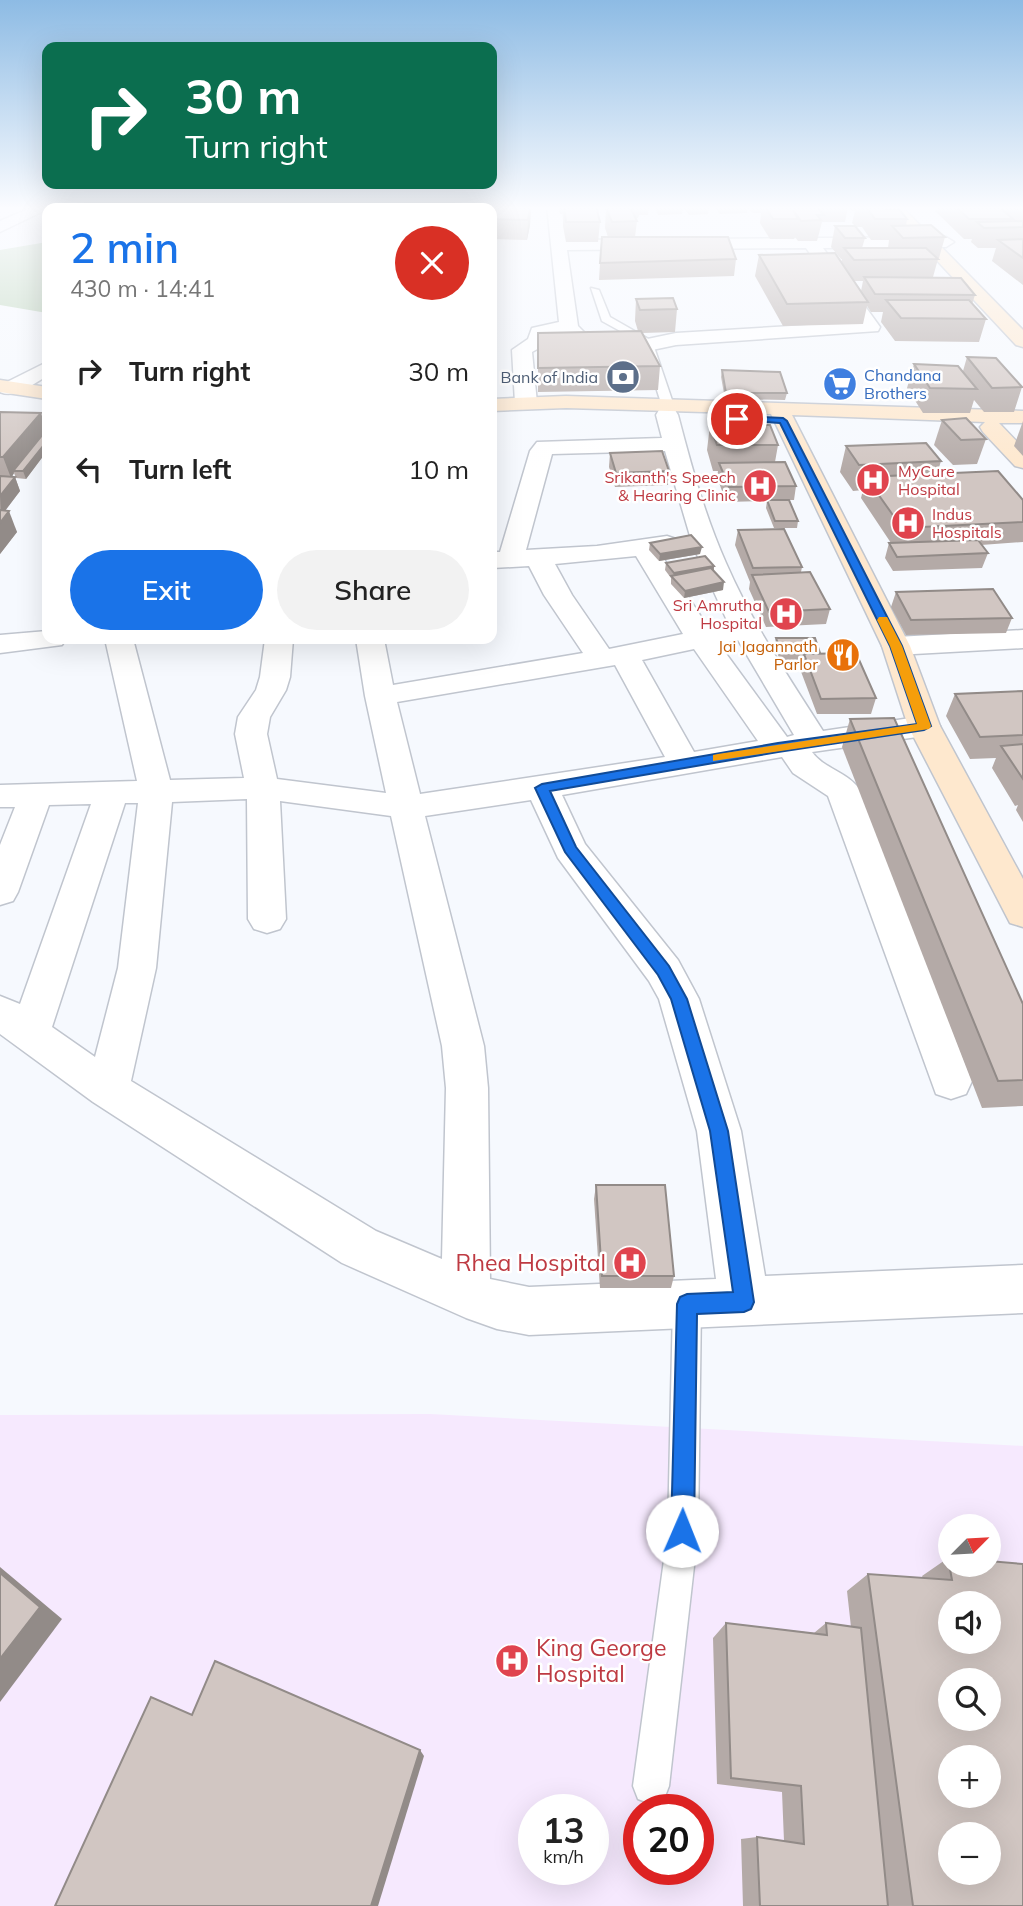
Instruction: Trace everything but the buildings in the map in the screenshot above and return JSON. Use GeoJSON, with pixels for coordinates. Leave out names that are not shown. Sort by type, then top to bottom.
{"type":"FeatureCollection","features":[{"type":"Feature","properties":{"kind":"main road"},"geometry":{"type":"LineString","coordinates":[[983,295],[1023,341]]}},
{"type":"Feature","properties":{"kind":"main road"},"geometry":{"type":"LineString","coordinates":[[7,384],[42,382]]}},
{"type":"Feature","properties":{"kind":"main road"},"geometry":{"type":"LineString","coordinates":[[7,384],[42,392]]}},
{"type":"Feature","properties":{"kind":"main road"},"geometry":{"type":"LineString","coordinates":[[497,405],[526,403],[793,414],[1023,428]]}},
{"type":"Feature","properties":{"kind":"main road"},"geometry":{"type":"LineString","coordinates":[[497,414],[667,409]]}},
{"type":"Feature","properties":{"kind":"main road"},"geometry":{"type":"LineString","coordinates":[[793,414],[1023,417]]}},
{"type":"Feature","properties":{"kind":"main road"},"geometry":{"type":"LineString","coordinates":[[793,414],[896,646],[924,726],[1023,913]]}},
{"type":"Feature","properties":{"kind":"main road"},"geometry":{"type":"LineString","coordinates":[[991,427],[1023,461]]}},
{"type":"Feature","properties":{"kind":"street"},"geometry":{"type":"LineString","coordinates":[[567,295],[573,335]]}},
{"type":"Feature","properties":{"kind":"street"},"geometry":{"type":"LineString","coordinates":[[526,403],[522,351],[539,340],[536,334],[543,330],[633,348],[676,339],[871,327],[848,295]]}},
{"type":"Feature","properties":{"kind":"street"},"geometry":{"type":"LineString","coordinates":[[7,384],[42,370]]}},
{"type":"Feature","properties":{"kind":"street"},"geometry":{"type":"LineString","coordinates":[[667,409],[691,510],[714,567],[747,630],[794,745],[806,766],[844,790],[951,1081]]}},
{"type":"Feature","properties":{"kind":"street"},"geometry":{"type":"LineString","coordinates":[[514,558],[541,451],[545,447],[675,444]]}},
{"type":"Feature","properties":{"kind":"street"},"geometry":{"type":"LineString","coordinates":[[514,558],[597,554],[703,538]]}},
{"type":"Feature","properties":{"kind":"street"},"geometry":{"type":"LineString","coordinates":[[643,547],[700,638],[794,745]]}},
{"type":"Feature","properties":{"kind":"street"},"geometry":{"type":"LineString","coordinates":[[514,558],[558,595],[612,657],[685,764]]}},
{"type":"Feature","properties":{"kind":"street"},"geometry":{"type":"LineString","coordinates":[[380,696],[612,657],[747,630]]}},
{"type":"Feature","properties":{"kind":"street"},"geometry":{"type":"LineString","coordinates":[[896,646],[1023,639]]}},
{"type":"Feature","properties":{"kind":"street"},"geometry":{"type":"LineString","coordinates":[[0,643],[42,640]]}},
{"type":"Feature","properties":{"kind":"street"},"geometry":{"type":"LineString","coordinates":[[108,1089],[137,968],[156,790],[120,644]]}},
{"type":"Feature","properties":{"kind":"street"},"geometry":{"type":"LineString","coordinates":[[267,919],[263,788],[251,734],[254,716],[271,690],[275,677],[278,644]]}},
{"type":"Feature","properties":{"kind":"street"},"geometry":{"type":"LineString","coordinates":[[371,644],[380,696],[463,1046],[467,1088],[466,1294]]}},
{"type":"Feature","properties":{"kind":"street"},"geometry":{"type":"LineString","coordinates":[[0,796],[263,788],[408,807],[924,726]]}},
{"type":"Feature","properties":{"kind":"street"},"geometry":{"type":"LineString","coordinates":[[542,788],[570,849],[664,971],[679,999],[719,1131],[744,1302]]}},
{"type":"Feature","properties":{"kind":"street"},"geometry":{"type":"LineString","coordinates":[[112,792],[15,1023],[108,1089],[359,1247],[497,1306],[529,1311],[1023,1289]]}},
{"type":"Feature","properties":{"kind":"street"},"geometry":{"type":"LineString","coordinates":[[0,892],[36,795]]}},
{"type":"Feature","properties":{"kind":"lane"},"geometry":{"type":"LineString","coordinates":[[596,295],[606,319],[640,337],[648,345],[667,409]]}},
{"type":"Feature","properties":{"kind":"lane"},"geometry":{"type":"LineString","coordinates":[[651,1786],[682,1531],[687,1304]]}},
{"type":"Feature","properties":{"kind":"shaded area","name":"King George Hospital"},"geometry":{"type":"Polygon","coordinates":[[[430,1414],[1023,1446],[1023,1906],[0,1906],[0,1415],[430,1414]]]}},
{"type":"Feature","properties":{"kind":"green space"},"geometry":{"type":"Polygon","coordinates":[[[0,295],[42,295],[42,312],[0,305],[0,295]]]}},
{"type":"Feature","properties":{"kind":"slow traffic"},"geometry":{"type":"LineString","coordinates":[[718,758],[924,726],[896,646],[883,620]]}},
{"type":"Feature","properties":{"kind":"place","name":"Bank of India"},"geometry":{"type":"Point","coordinates":[623,377]}},
{"type":"Feature","properties":{"kind":"place","name":"Chandana Brothers"},"geometry":{"type":"Point","coordinates":[840,384]}},
{"type":"Feature","properties":{"kind":"place","name":"MyCure Hospital"},"geometry":{"type":"Point","coordinates":[873,480]}},
{"type":"Feature","properties":{"kind":"place","name":"Srikanth's Speech & Hearing Clinic"},"geometry":{"type":"Point","coordinates":[760,486]}},
{"type":"Feature","properties":{"kind":"place","name":"Indus Hospitals"},"geometry":{"type":"Point","coordinates":[908,523]}},
{"type":"Feature","properties":{"kind":"place","name":"Sri Amrutha Hospital"},"geometry":{"type":"Point","coordinates":[786,614]}},
{"type":"Feature","properties":{"kind":"place","name":"Jai Jagannath Parlor"},"geometry":{"type":"Point","coordinates":[843,655]}},
{"type":"Feature","properties":{"kind":"place","name":"Rhea Hospital"},"geometry":{"type":"Point","coordinates":[630,1263]}},
{"type":"Feature","properties":{"kind":"place","name":"King George Hospital"},"geometry":{"type":"Point","coordinates":[512,1661]}},
{"type":"Feature","properties":{"kind":"route"},"geometry":{"type":"LineString","coordinates":[[682,1531],[687,1304],[744,1302],[719,1131],[679,999],[664,971],[570,849],[542,788],[778,747],[924,726],[896,646],[783,421],[737,419]]}}]}
